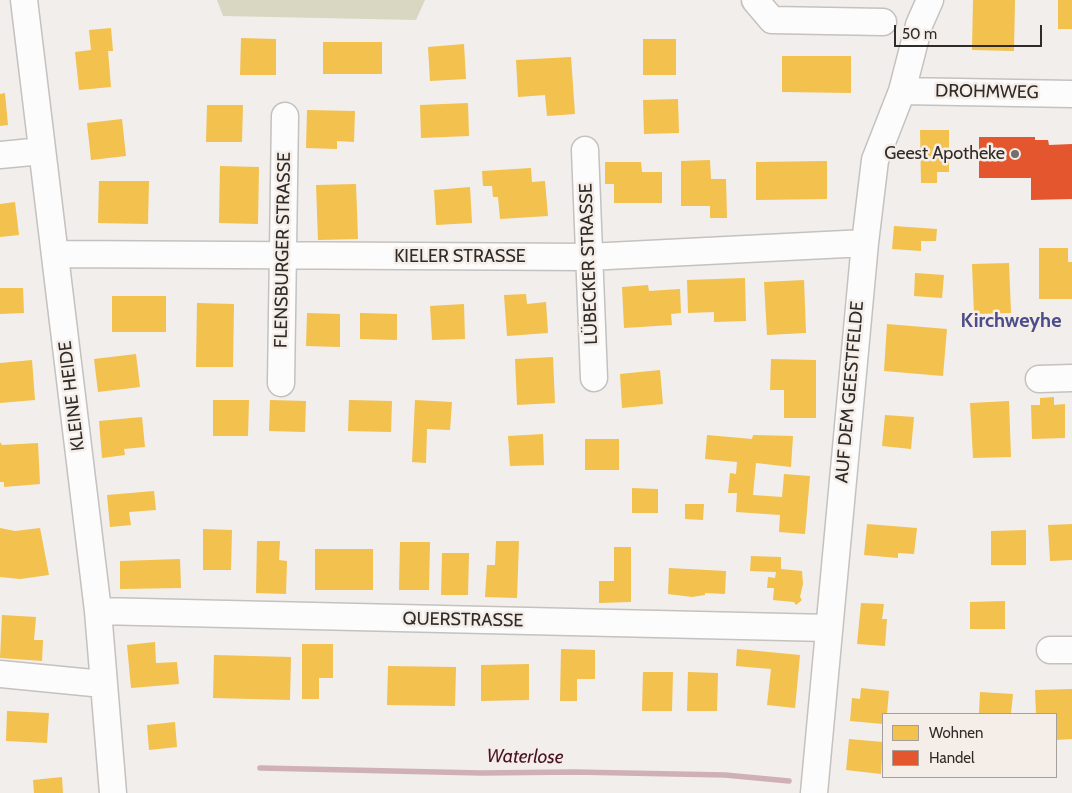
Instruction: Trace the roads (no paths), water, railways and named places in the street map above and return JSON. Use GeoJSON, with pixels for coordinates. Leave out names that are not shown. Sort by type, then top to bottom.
{"type":"FeatureCollection","features":[{"type":"Feature","properties":{"kind":"street","name":"KLEINE HEIDE"},"geometry":{"type":"LineString","coordinates":[[24,0],[98,611],[113,793]]}},
{"type":"Feature","properties":{"kind":"street"},"geometry":{"type":"LineString","coordinates":[[755,0],[772,20],[883,22]]}},
{"type":"Feature","properties":{"kind":"street","name":"AUF DEM GEESTFELDE"},"geometry":{"type":"LineString","coordinates":[[814,793],[865,242],[875,160],[902,91],[919,25],[930,0]]}},
{"type":"Feature","properties":{"kind":"street","name":"DROHMWEG"},"geometry":{"type":"LineString","coordinates":[[902,91],[1072,94]]}},
{"type":"Feature","properties":{"kind":"street","name":"FLENSBURGER STRASSE"},"geometry":{"type":"LineString","coordinates":[[281,383],[285,116]]}},
{"type":"Feature","properties":{"kind":"street"},"geometry":{"type":"LineString","coordinates":[[0,156],[42,150]]}},
{"type":"Feature","properties":{"kind":"street","name":"LÜBECKER STRASSE"},"geometry":{"type":"LineString","coordinates":[[585,150],[594,378]]}},
{"type":"Feature","properties":{"kind":"street","name":"KIELER STRASSE"},"geometry":{"type":"LineString","coordinates":[[56,254],[588,257],[865,242]]}},
{"type":"Feature","properties":{"kind":"street"},"geometry":{"type":"LineString","coordinates":[[1039,378],[1072,378]]}},
{"type":"Feature","properties":{"kind":"street","name":"QUERSTRASSE"},"geometry":{"type":"LineString","coordinates":[[98,611],[828,628]]}},
{"type":"Feature","properties":{"kind":"street"},"geometry":{"type":"LineString","coordinates":[[0,674],[103,684]]}},
{"type":"Feature","properties":{"kind":"waterway","name":"Waterlose"},"geometry":{"type":"LineString","coordinates":[[260,768],[481,773],[575,772],[725,775],[789,781]]}},
{"type":"Feature","properties":{"kind":"place","name":"Geest Apotheke"},"geometry":{"type":"Point","coordinates":[1015,154]}},
{"type":"Feature","properties":{"kind":"district","name":"Kirchweyhe"},"geometry":{"type":"Point","coordinates":[1011,321]}}]}
